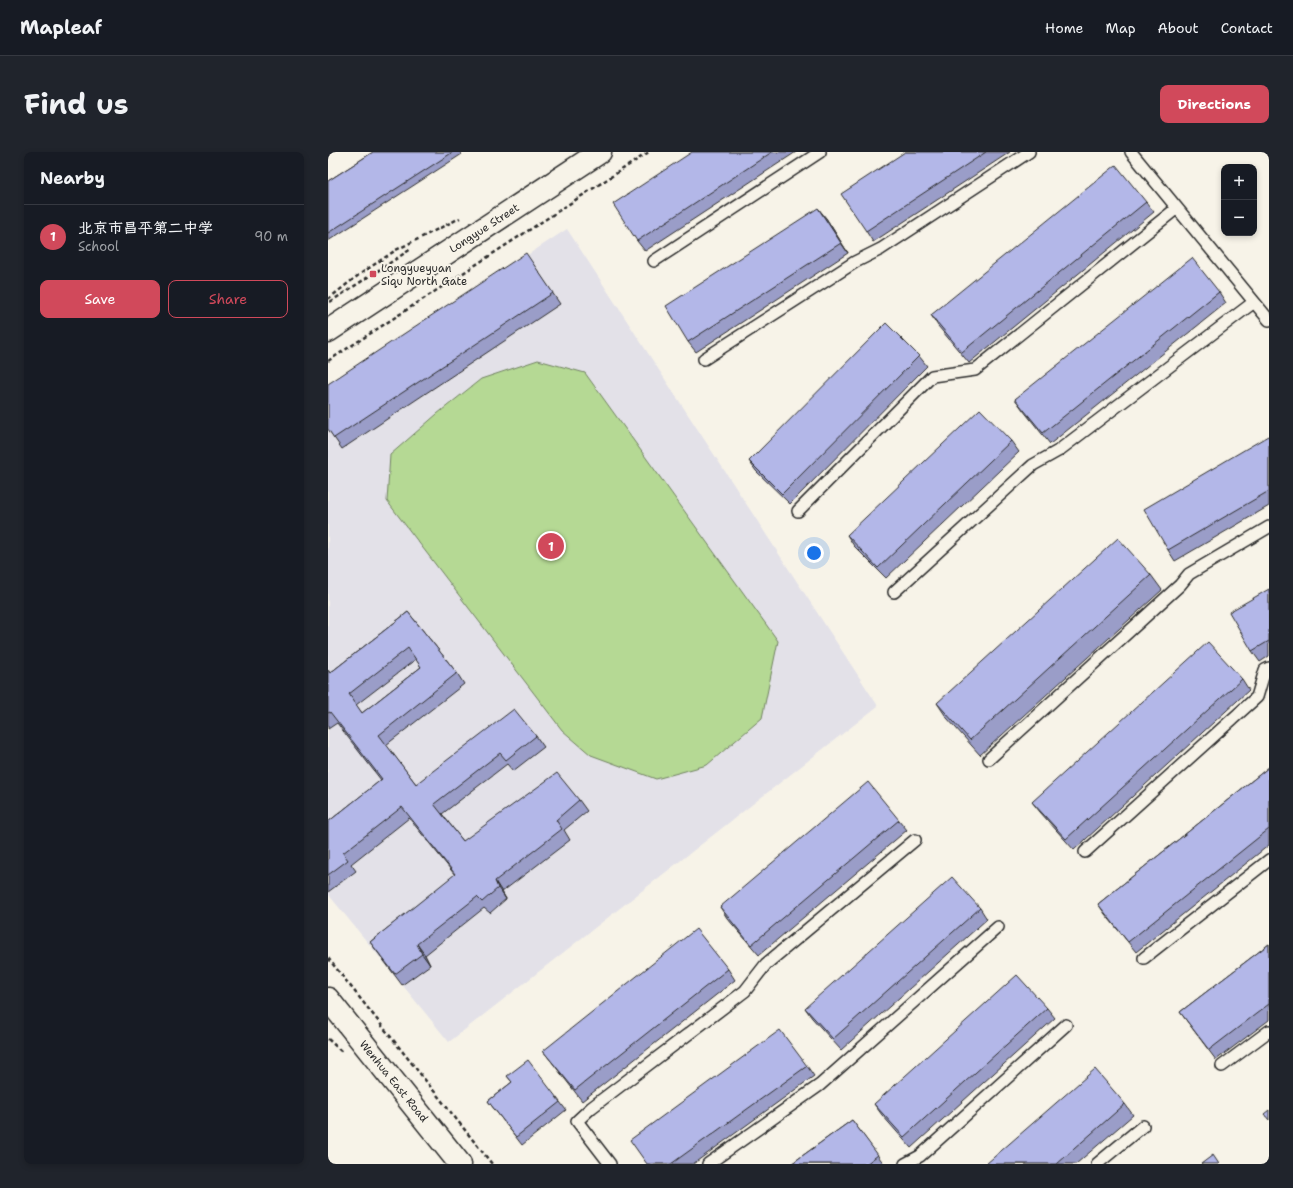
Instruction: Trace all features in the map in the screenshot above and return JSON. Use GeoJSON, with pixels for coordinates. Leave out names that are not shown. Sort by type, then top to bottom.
{"type":"FeatureCollection","features":[{"type":"Feature","properties":{"kind":"street","name":"Longyue Street"},"geometry":{"type":"LineString","coordinates":[[328,331],[600,152]]}},
{"type":"Feature","properties":{"kind":"street","name":"Wenhua East Road"},"geometry":{"type":"LineString","coordinates":[[328,999],[460,1164]]}},
{"type":"Feature","properties":{"kind":"lane"},"geometry":{"type":"LineString","coordinates":[[654,261],[820,152]]}},
{"type":"Feature","properties":{"kind":"lane"},"geometry":{"type":"LineString","coordinates":[[704,359],[855,262],[881,249],[1029,152]]}},
{"type":"Feature","properties":{"kind":"lane"},"geometry":{"type":"LineString","coordinates":[[1131,152],[1269,320]]}},
{"type":"Feature","properties":{"kind":"lane"},"geometry":{"type":"LineString","coordinates":[[798,510],[932,376],[975,370],[1176,208]]}},
{"type":"Feature","properties":{"kind":"lane"},"geometry":{"type":"LineString","coordinates":[[894,592],[1033,465],[1058,451],[1254,302]]}},
{"type":"Feature","properties":{"kind":"lane"},"geometry":{"type":"LineString","coordinates":[[989,759],[1180,585],[1189,574],[1269,527]]}},
{"type":"Feature","properties":{"kind":"lane"},"geometry":{"type":"LineString","coordinates":[[1085,852],[1257,697],[1265,670],[1269,668]]}},
{"type":"Feature","properties":{"kind":"lane"},"geometry":{"type":"LineString","coordinates":[[610,1164],[577,1121],[591,1108],[745,991],[766,964],[915,840]]}},
{"type":"Feature","properties":{"kind":"lane"},"geometry":{"type":"LineString","coordinates":[[1144,958],[1269,860]]}},
{"type":"Feature","properties":{"kind":"lane"},"geometry":{"type":"LineString","coordinates":[[708,1164],[820,1085],[998,927]]}},
{"type":"Feature","properties":{"kind":"lane"},"geometry":{"type":"LineString","coordinates":[[905,1164],[920,1156],[1066,1025]]}},
{"type":"Feature","properties":{"kind":"lane"},"geometry":{"type":"LineString","coordinates":[[1222,1066],[1269,1031]]}},
{"type":"Feature","properties":{"kind":"lane"},"geometry":{"type":"LineString","coordinates":[[1097,1164],[1143,1126]]}},
{"type":"Feature","properties":{"kind":"path"},"geometry":{"type":"LineString","coordinates":[[328,361],[648,152]]}},
{"type":"Feature","properties":{"kind":"path"},"geometry":{"type":"LineString","coordinates":[[329,300],[360,274],[396,250],[460,217]]}},
{"type":"Feature","properties":{"kind":"path"},"geometry":{"type":"LineString","coordinates":[[329,300],[399,255],[411,249]]}},
{"type":"Feature","properties":{"kind":"path"},"geometry":{"type":"LineString","coordinates":[[328,958],[492,1164]]}},
{"type":"Feature","properties":{"kind":"shaded area"},"geometry":{"type":"Polygon","coordinates":[[[567,229],[878,706],[449,1042],[328,894],[328,386],[567,229]]]}},
{"type":"Feature","properties":{"kind":"green space"},"geometry":{"type":"Polygon","coordinates":[[[538,360],[585,373],[778,641],[762,718],[707,765],[656,779],[591,755],[562,730],[387,501],[390,455],[437,414],[481,379],[538,360]]]}},
{"type":"Feature","properties":{"kind":"building"},"geometry":{"type":"Polygon","coordinates":[[[373,152],[453,152],[328,233],[328,181],[373,152]]]}},
{"type":"Feature","properties":{"kind":"building"},"geometry":{"type":"Polygon","coordinates":[[[692,152],[772,152],[637,241],[613,204],[692,152]]]}},
{"type":"Feature","properties":{"kind":"building"},"geometry":{"type":"Polygon","coordinates":[[[905,152],[986,152],[866,231],[841,194],[905,152]]]}},
{"type":"Feature","properties":{"kind":"building"},"geometry":{"type":"Polygon","coordinates":[[[1116,165],[1146,202],[962,352],[931,315],[1116,165]]]}},
{"type":"Feature","properties":{"kind":"building"},"geometry":{"type":"Polygon","coordinates":[[[818,208],[841,243],[688,342],[666,306],[818,208]]]}},
{"type":"Feature","properties":{"kind":"building"},"geometry":{"type":"Polygon","coordinates":[[[526,253],[553,293],[334,438],[328,429],[328,384],[526,253]]]}},
{"type":"Feature","properties":{"kind":"building"},"geometry":{"type":"Polygon","coordinates":[[[1192,258],[1219,292],[1043,433],[1015,399],[1192,258]]]}},
{"type":"Feature","properties":{"kind":"building"},"geometry":{"type":"Polygon","coordinates":[[[886,323],[919,356],[782,494],[749,461],[886,323]]]}},
{"type":"Feature","properties":{"kind":"building"},"geometry":{"type":"Polygon","coordinates":[[[980,409],[1011,441],[878,568],[847,535],[980,409]]]}},
{"type":"Feature","properties":{"kind":"building"},"geometry":{"type":"Polygon","coordinates":[[[1268,436],[1269,491],[1168,550],[1144,509],[1268,436]]]}},
{"type":"Feature","properties":{"kind":"building"},"geometry":{"type":"Polygon","coordinates":[[[1118,538],[1151,575],[970,740],[937,703],[1118,538]]]}},
{"type":"Feature","properties":{"kind":"building"},"geometry":{"type":"Polygon","coordinates":[[[1269,589],[1269,641],[1252,651],[1229,612],[1269,589]]]}},
{"type":"Feature","properties":{"kind":"building"},"geometry":{"type":"Polygon","coordinates":[[[408,612],[457,673],[379,735],[416,784],[514,709],[536,736],[506,760],[500,753],[434,804],[463,841],[557,773],[579,800],[556,820],[562,829],[495,881],[498,888],[482,902],[477,897],[417,944],[422,954],[395,974],[370,942],[455,874],[402,807],[343,853],[348,860],[328,875],[328,822],[382,779],[330,712],[328,713],[328,670],[330,673],[408,612]],[[408,648],[349,694],[362,713],[421,667],[408,648]]]}},
{"type":"Feature","properties":{"kind":"building"},"geometry":{"type":"Polygon","coordinates":[[[1208,642],[1242,679],[1066,839],[1032,802],[1208,642]]]}},
{"type":"Feature","properties":{"kind":"building"},"geometry":{"type":"Polygon","coordinates":[[[1269,767],[1269,829],[1128,942],[1098,904],[1269,767]]]}},
{"type":"Feature","properties":{"kind":"building"},"geometry":{"type":"Polygon","coordinates":[[[868,782],[899,820],[751,945],[720,907],[868,782]]]}},
{"type":"Feature","properties":{"kind":"building"},"geometry":{"type":"Polygon","coordinates":[[[952,877],[980,908],[833,1039],[805,1008],[952,877]]]}},
{"type":"Feature","properties":{"kind":"building"},"geometry":{"type":"Polygon","coordinates":[[[696,929],[728,969],[575,1090],[543,1051],[696,929]]]}},
{"type":"Feature","properties":{"kind":"building"},"geometry":{"type":"Polygon","coordinates":[[[1269,944],[1269,1004],[1209,1050],[1180,1012],[1269,944]]]}},
{"type":"Feature","properties":{"kind":"building"},"geometry":{"type":"Polygon","coordinates":[[[1017,975],[1047,1008],[904,1137],[874,1104],[1017,975]]]}},
{"type":"Feature","properties":{"kind":"building"},"geometry":{"type":"Polygon","coordinates":[[[780,1030],[807,1066],[671,1164],[647,1164],[630,1140],[780,1030]]]}},
{"type":"Feature","properties":{"kind":"building"},"geometry":{"type":"Polygon","coordinates":[[[528,1060],[560,1102],[516,1137],[488,1101],[512,1082],[507,1076],[528,1060]]]}},
{"type":"Feature","properties":{"kind":"building"},"geometry":{"type":"Polygon","coordinates":[[[1095,1069],[1125,1104],[1057,1164],[986,1164],[1095,1069]]]}},
{"type":"Feature","properties":{"kind":"building"},"geometry":{"type":"Polygon","coordinates":[[[1269,1110],[1269,1120],[1264,1114],[1269,1110]]]}},
{"type":"Feature","properties":{"kind":"building"},"geometry":{"type":"Polygon","coordinates":[[[852,1120],[878,1155],[866,1164],[791,1164],[852,1120]]]}},
{"type":"Feature","properties":{"kind":"building"},"geometry":{"type":"Polygon","coordinates":[[[1213,1155],[1219,1164],[1201,1164],[1213,1155]]]}},
{"type":"Feature","properties":{"kind":"place","name":"Longyueyuan Siqu North Gate"},"geometry":{"type":"Point","coordinates":[373,274]}},
{"type":"Feature","properties":{"kind":"place","name":"北京市昌平第二中学"},"geometry":{"type":"Point","coordinates":[551,546]}}]}
